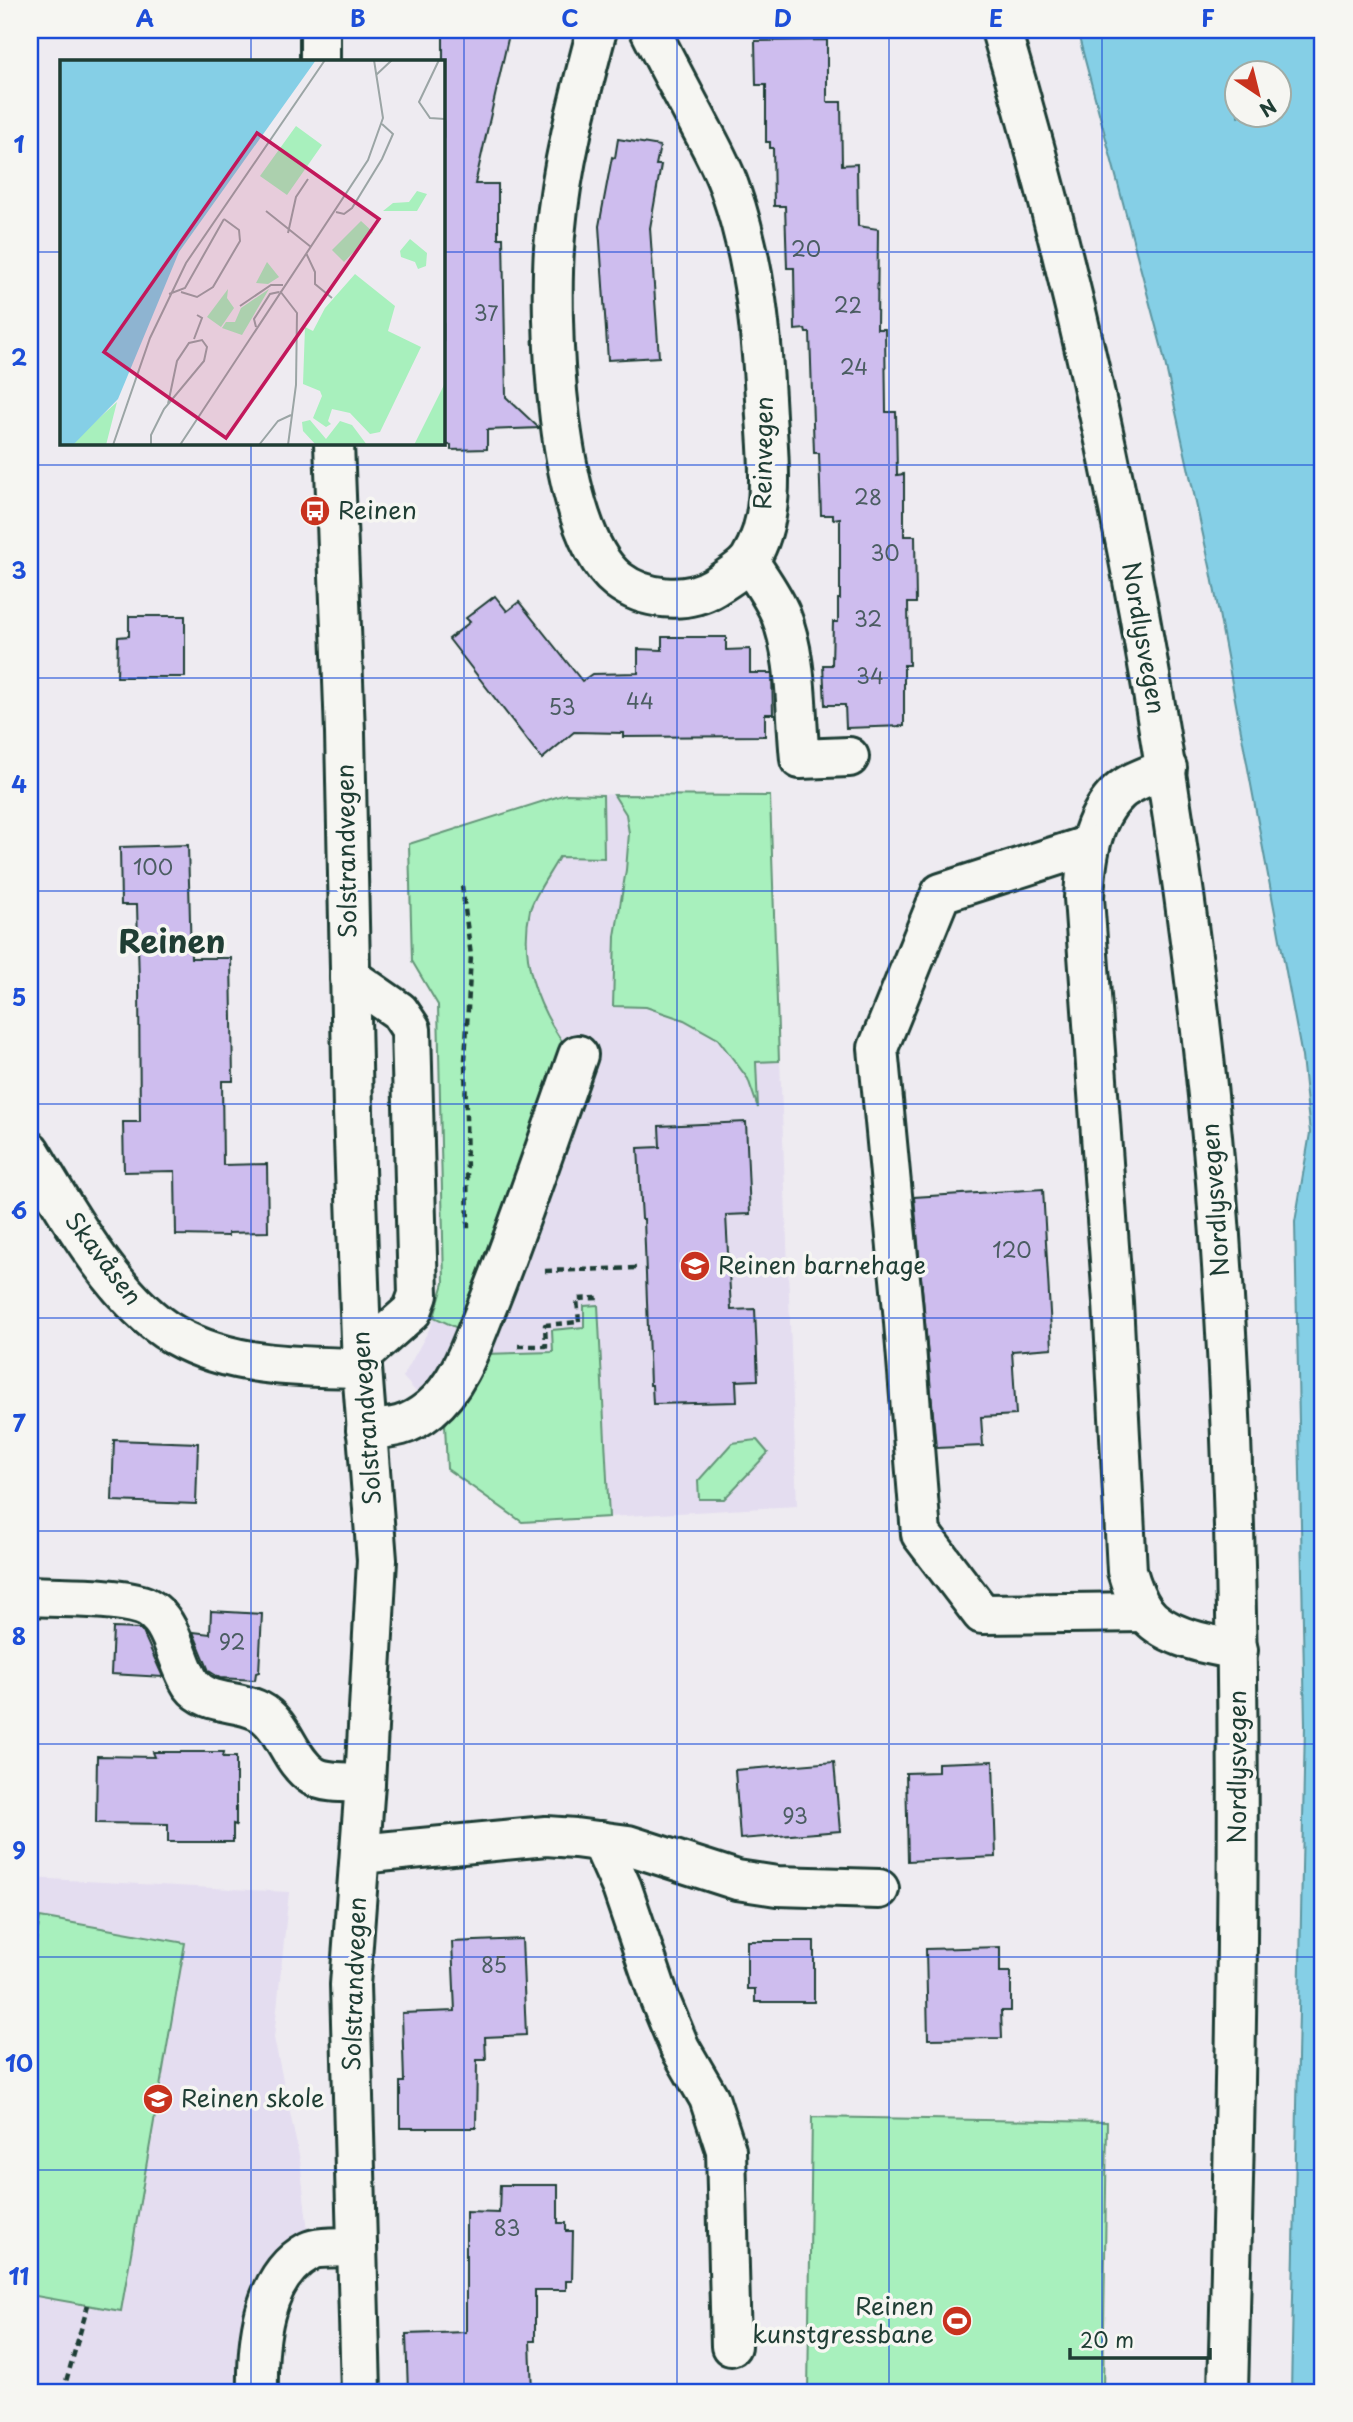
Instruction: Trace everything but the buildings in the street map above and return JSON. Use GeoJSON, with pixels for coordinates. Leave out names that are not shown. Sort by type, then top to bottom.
{"type":"FeatureCollection","features":[{"type":"Feature","properties":{"kind":"main road"},"geometry":{"type":"LineString","coordinates":[[320,30],[320,60]]}},
{"type":"Feature","properties":{"kind":"main road"},"geometry":{"type":"LineString","coordinates":[[597,30],[578,102],[563,177],[552,276],[558,400],[574,496],[581,520],[603,564],[617,579],[635,590],[664,597],[700,594],[715,587],[749,562],[765,585],[787,635],[800,759],[849,757]]}},
{"type":"Feature","properties":{"kind":"main road","name":"Reinvegen"},"geometry":{"type":"LineString","coordinates":[[650,30],[718,160],[738,212],[751,266],[763,349],[769,470],[766,513],[749,562]]}},
{"type":"Feature","properties":{"kind":"main road","name":"Nordlysvegen"},"geometry":{"type":"LineString","coordinates":[[1001,30],[1032,134],[1085,343],[1125,538],[1167,768],[1196,984],[1216,1189],[1238,1650],[1235,2108],[1228,2392]]}},
{"type":"Feature","properties":{"kind":"main road","name":"Solstrandvegen"},"geometry":{"type":"LineString","coordinates":[[334,444],[345,733],[362,1362],[377,1560],[365,1783],[350,1985],[361,2392]]}},
{"type":"Feature","properties":{"kind":"main road"},"geometry":{"type":"LineString","coordinates":[[1167,768],[1120,791],[1102,811],[1090,845],[1084,898],[1113,1302],[1123,1531],[1127,1571],[1134,1593],[1145,1612],[1164,1629],[1207,1644],[1238,1650]]}},
{"type":"Feature","properties":{"kind":"main road"},"geometry":{"type":"LineString","coordinates":[[1090,845],[941,893],[878,1048],[921,1534],[982,1614],[1145,1612]]}},
{"type":"Feature","properties":{"kind":"main road"},"geometry":{"type":"LineString","coordinates":[[350,976],[399,1011],[411,1029],[418,1295],[412,1311],[362,1362]]}},
{"type":"Feature","properties":{"kind":"main road"},"geometry":{"type":"LineString","coordinates":[[366,1430],[398,1428],[431,1409],[444,1395],[462,1365],[501,1271],[578,1055]]}},
{"type":"Feature","properties":{"kind":"main road","name":"Skavåsen"},"geometry":{"type":"LineString","coordinates":[[30,1151],[71,1217],[125,1294],[146,1315],[174,1336],[211,1350],[276,1365],[299,1368],[362,1362]]}},
{"type":"Feature","properties":{"kind":"main road"},"geometry":{"type":"LineString","coordinates":[[30,1596],[142,1605],[163,1622],[191,1684],[201,1694],[258,1710],[268,1717],[301,1765],[312,1776],[365,1783]]}},
{"type":"Feature","properties":{"kind":"main road"},"geometry":{"type":"LineString","coordinates":[[360,1854],[546,1836],[628,1845],[737,1880],[803,1888],[879,1889]]}},
{"type":"Feature","properties":{"kind":"main road"},"geometry":{"type":"LineString","coordinates":[[601,1841],[622,1888],[665,2012],[680,2048],[709,2098],[726,2150],[731,2346]]}},
{"type":"Feature","properties":{"kind":"main road"},"geometry":{"type":"LineString","coordinates":[[258,2392],[258,2362],[266,2309],[284,2272],[310,2250],[357,2247]]}},
{"type":"Feature","properties":{"kind":"path"},"geometry":{"type":"LineString","coordinates":[[462,886],[471,957],[465,1060],[469,1249],[472,1265],[480,1270],[501,1271],[639,1268]]}},
{"type":"Feature","properties":{"kind":"path"},"geometry":{"type":"LineString","coordinates":[[507,1347],[546,1346],[545,1325],[579,1322],[578,1299],[598,1298]]}},
{"type":"Feature","properties":{"kind":"path"},"geometry":{"type":"LineString","coordinates":[[63,2392],[88,2305]]}},
{"type":"Feature","properties":{"kind":"shaded area"},"geometry":{"type":"Polygon","coordinates":[[[566,794],[770,796],[797,1506],[522,1522],[447,1469],[445,1425],[403,1377],[432,1324],[444,1283],[438,1005],[412,961],[409,844],[566,794]]]}},
{"type":"Feature","properties":{"kind":"shaded area","name":"Reinen skole"},"geometry":{"type":"Polygon","coordinates":[[[30,1878],[289,1892],[274,2038],[300,2160],[310,2250],[284,2272],[258,2392],[30,2392],[30,1878]]]}},
{"type":"Feature","properties":{"kind":"green space"},"geometry":{"type":"Polygon","coordinates":[[[566,794],[603,795],[604,858],[559,857],[530,910],[527,946],[533,981],[538,998],[564,1044],[457,1328],[434,1317],[444,1283],[438,1005],[412,961],[409,844],[566,794]]]}},
{"type":"Feature","properties":{"kind":"green space"},"geometry":{"type":"Polygon","coordinates":[[[614,795],[770,796],[779,1061],[756,1062],[758,1108],[748,1079],[718,1039],[684,1020],[646,1007],[613,1006],[615,936],[629,833],[626,814],[614,795]]]}},
{"type":"Feature","properties":{"kind":"green space"},"geometry":{"type":"Polygon","coordinates":[[[598,1305],[609,1517],[522,1522],[447,1469],[445,1425],[485,1354],[553,1352],[552,1330],[584,1327],[584,1306],[598,1305]]]}},
{"type":"Feature","properties":{"kind":"green space"},"geometry":{"type":"Polygon","coordinates":[[[757,1440],[768,1453],[724,1499],[699,1499],[698,1481],[732,1443],[757,1440]]]}},
{"type":"Feature","properties":{"kind":"green space"},"geometry":{"type":"Polygon","coordinates":[[[40,1917],[185,1943],[121,2311],[30,2295],[30,1980],[40,1917]]]}},
{"type":"Feature","properties":{"kind":"green space"},"geometry":{"type":"Polygon","coordinates":[[[812,2117],[1107,2122],[1103,2392],[808,2392],[812,2117]]]}},
{"type":"Feature","properties":{"kind":"water"},"geometry":{"type":"Polygon","coordinates":[[[1077,30],[1323,30],[1323,2392],[1291,2392],[1305,1725],[1295,1222],[1310,1133],[1302,1057],[1211,571],[1162,349],[1077,30]]]}},
{"type":"Feature","properties":{"kind":"place","name":"Reinen"},"geometry":{"type":"Point","coordinates":[315,511]}},
{"type":"Feature","properties":{"kind":"place","name":"Reinen barnehage"},"geometry":{"type":"Point","coordinates":[695,1266]}},
{"type":"Feature","properties":{"kind":"place","name":"Reinen skole"},"geometry":{"type":"Point","coordinates":[158,2099]}},
{"type":"Feature","properties":{"kind":"place","name":"Reinen kunstgressbane"},"geometry":{"type":"Point","coordinates":[957,2321]}},
{"type":"Feature","properties":{"kind":"district","name":"Reinen"},"geometry":{"type":"Point","coordinates":[172,942]}}]}
